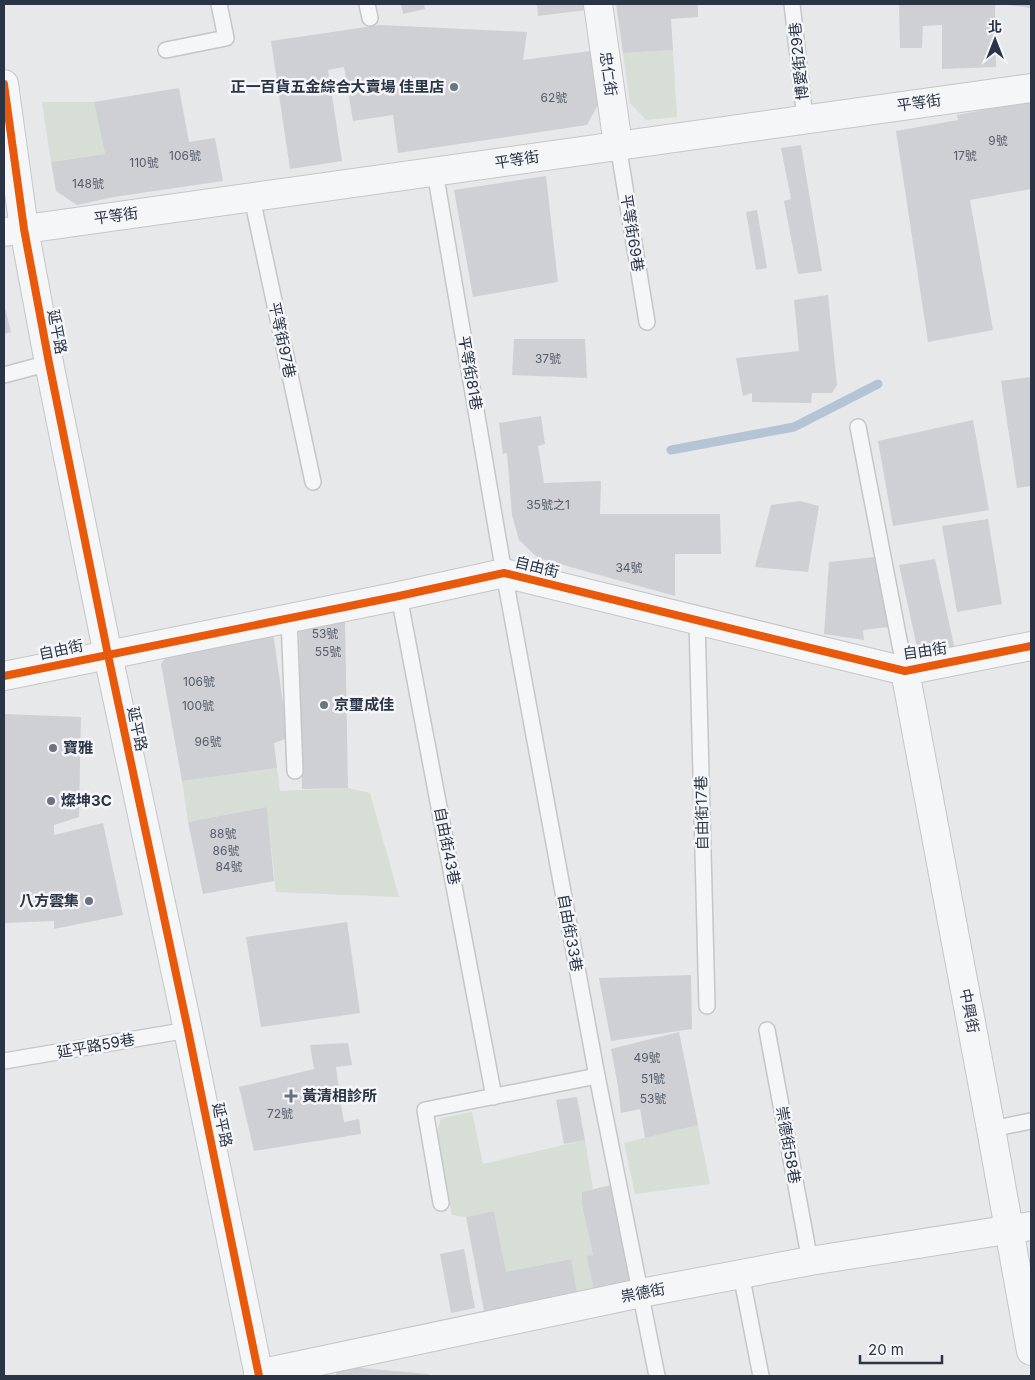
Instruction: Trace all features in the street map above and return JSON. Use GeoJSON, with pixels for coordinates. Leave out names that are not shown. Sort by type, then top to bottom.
{"type":"FeatureCollection","features":[{"type":"Feature","properties":{"kind":"street","name":"忠仁街"},"geometry":{"type":"LineString","coordinates":[[598,4],[618,145]]}},
{"type":"Feature","properties":{"kind":"street","name":"延平路"},"geometry":{"type":"LineString","coordinates":[[4,84],[14,231],[49,363],[258,1375]]}},
{"type":"Feature","properties":{"kind":"street","name":"平等街"},"geometry":{"type":"LineString","coordinates":[[14,231],[1031,88]]}},
{"type":"Feature","properties":{"kind":"street","name":"自由街"},"geometry":{"type":"LineString","coordinates":[[4,676],[504,573],[905,671],[1031,646]]}},
{"type":"Feature","properties":{"kind":"street","name":"中興街"},"geometry":{"type":"LineString","coordinates":[[905,671],[991,1128],[1020,1229],[1031,1351]]}},
{"type":"Feature","properties":{"kind":"street","name":"祟德街"},"geometry":{"type":"LineString","coordinates":[[258,1375],[641,1293],[810,1261],[1020,1229]]}},
{"type":"Feature","properties":{"kind":"lane"},"geometry":{"type":"LineString","coordinates":[[166,50],[226,38],[219,4]]}},
{"type":"Feature","properties":{"kind":"lane","name":"博愛街29巷"},"geometry":{"type":"LineString","coordinates":[[792,4],[805,119]]}},
{"type":"Feature","properties":{"kind":"lane","name":"平等街69巷"},"geometry":{"type":"LineString","coordinates":[[618,145],[647,322]]}},
{"type":"Feature","properties":{"kind":"lane","name":"平等街81巷"},"geometry":{"type":"LineString","coordinates":[[436,172],[504,573]]}},
{"type":"Feature","properties":{"kind":"lane","name":"平等街97巷"},"geometry":{"type":"LineString","coordinates":[[252,198],[313,482]]}},
{"type":"Feature","properties":{"kind":"lane"},"geometry":{"type":"LineString","coordinates":[[4,375],[49,363]]}},
{"type":"Feature","properties":{"kind":"lane"},"geometry":{"type":"LineString","coordinates":[[858,427],[905,671]]}},
{"type":"Feature","properties":{"kind":"lane","name":"自由街33巷"},"geometry":{"type":"LineString","coordinates":[[504,573],[597,1076],[657,1376]]}},
{"type":"Feature","properties":{"kind":"lane","name":"自由街43巷"},"geometry":{"type":"LineString","coordinates":[[399,596],[494,1097]]}},
{"type":"Feature","properties":{"kind":"lane"},"geometry":{"type":"LineString","coordinates":[[288,618],[295,771]]}},
{"type":"Feature","properties":{"kind":"lane","name":"自由街17巷"},"geometry":{"type":"LineString","coordinates":[[697,620],[707,1006]]}},
{"type":"Feature","properties":{"kind":"lane","name":"延平路59巷"},"geometry":{"type":"LineString","coordinates":[[4,1061],[188,1030]]}},
{"type":"Feature","properties":{"kind":"lane","name":"崇德街58巷"},"geometry":{"type":"LineString","coordinates":[[767,1030],[810,1261]]}},
{"type":"Feature","properties":{"kind":"lane"},"geometry":{"type":"LineString","coordinates":[[441,1204],[425,1110],[597,1076]]}},
{"type":"Feature","properties":{"kind":"lane"},"geometry":{"type":"LineString","coordinates":[[991,1128],[1031,1121]]}},
{"type":"Feature","properties":{"kind":"lane"},"geometry":{"type":"LineString","coordinates":[[741,1274],[761,1376]]}},
{"type":"Feature","properties":{"kind":"shaded area"},"geometry":{"type":"Polygon","coordinates":[[[673,50],[677,117],[646,120],[630,103],[623,53],[673,50]]]}},
{"type":"Feature","properties":{"kind":"shaded area"},"geometry":{"type":"Polygon","coordinates":[[[42,102],[94,102],[105,154],[51,162],[42,102]]]}},
{"type":"Feature","properties":{"kind":"shaded area"},"geometry":{"type":"Polygon","coordinates":[[[277,768],[280,791],[348,788],[370,793],[399,897],[276,892],[267,807],[188,822],[182,781],[277,768]]]}},
{"type":"Feature","properties":{"kind":"shaded area"},"geometry":{"type":"Polygon","coordinates":[[[472,1112],[483,1164],[585,1140],[593,1189],[583,1192],[582,1205],[593,1255],[588,1256],[594,1291],[577,1293],[570,1259],[506,1272],[494,1211],[466,1217],[452,1215],[435,1140],[441,1118],[472,1112]]]}},
{"type":"Feature","properties":{"kind":"shaded area"},"geometry":{"type":"Polygon","coordinates":[[[698,1125],[710,1184],[635,1194],[624,1143],[698,1125]]]}},
{"type":"Feature","properties":{"kind":"building"},"geometry":{"type":"Polygon","coordinates":[[[401,4],[424,4],[425,9],[403,14],[401,4]]]}},
{"type":"Feature","properties":{"kind":"building"},"geometry":{"type":"Polygon","coordinates":[[[537,4],[587,4],[587,10],[538,16],[537,4]]]}},
{"type":"Feature","properties":{"kind":"building"},"geometry":{"type":"Polygon","coordinates":[[[616,4],[698,4],[698,17],[671,19],[673,50],[623,53],[616,4]]]}},
{"type":"Feature","properties":{"kind":"building"},"geometry":{"type":"Polygon","coordinates":[[[899,4],[995,4],[996,67],[942,69],[942,25],[923,26],[922,48],[900,48],[899,4]]]}},
{"type":"Feature","properties":{"kind":"building"},"geometry":{"type":"Polygon","coordinates":[[[1031,4],[1031,8],[1008,5],[1031,4]]]}},
{"type":"Feature","properties":{"kind":"building"},"geometry":{"type":"Polygon","coordinates":[[[380,25],[527,32],[523,60],[590,51],[598,105],[587,125],[398,153],[393,115],[353,121],[344,67],[328,70],[342,161],[290,169],[271,41],[380,25]]]}},
{"type":"Feature","properties":{"kind":"building"},"geometry":{"type":"Polygon","coordinates":[[[179,88],[189,142],[215,138],[223,181],[114,197],[77,205],[56,191],[51,162],[105,154],[94,102],[179,88]]]}},
{"type":"Feature","properties":{"kind":"building"},"geometry":{"type":"Polygon","coordinates":[[[1031,101],[1031,189],[970,200],[993,330],[928,342],[896,131],[958,120],[957,115],[1031,101]]]}},
{"type":"Feature","properties":{"kind":"building"},"geometry":{"type":"Polygon","coordinates":[[[801,145],[822,271],[798,274],[784,201],[791,199],[781,148],[801,145]]]}},
{"type":"Feature","properties":{"kind":"building"},"geometry":{"type":"Polygon","coordinates":[[[546,176],[558,282],[473,297],[454,190],[546,176]]]}},
{"type":"Feature","properties":{"kind":"building"},"geometry":{"type":"Polygon","coordinates":[[[757,210],[767,268],[756,270],[746,212],[757,210]]]}},
{"type":"Feature","properties":{"kind":"building"},"geometry":{"type":"Polygon","coordinates":[[[828,295],[837,385],[832,393],[812,393],[811,403],[752,402],[752,393],[743,396],[736,358],[799,351],[794,300],[828,295]]]}},
{"type":"Feature","properties":{"kind":"building"},"geometry":{"type":"Polygon","coordinates":[[[4,304],[11,332],[4,334],[4,304]]]}},
{"type":"Feature","properties":{"kind":"building"},"geometry":{"type":"Polygon","coordinates":[[[514,339],[585,339],[587,378],[512,375],[514,339]]]}},
{"type":"Feature","properties":{"kind":"building"},"geometry":{"type":"Polygon","coordinates":[[[1031,377],[1031,486],[1017,488],[1001,381],[1031,377]]]}},
{"type":"Feature","properties":{"kind":"building"},"geometry":{"type":"Polygon","coordinates":[[[541,416],[545,444],[538,446],[544,483],[601,481],[600,514],[720,514],[721,554],[675,554],[675,596],[538,558],[519,540],[512,515],[507,453],[503,454],[499,423],[541,416]]]}},
{"type":"Feature","properties":{"kind":"building"},"geometry":{"type":"Polygon","coordinates":[[[973,420],[989,510],[893,526],[878,441],[973,420]]]}},
{"type":"Feature","properties":{"kind":"building"},"geometry":{"type":"Polygon","coordinates":[[[800,501],[819,506],[808,572],[755,567],[771,505],[800,501]]]}},
{"type":"Feature","properties":{"kind":"building"},"geometry":{"type":"Polygon","coordinates":[[[988,519],[1002,604],[957,612],[942,526],[988,519]]]}},
{"type":"Feature","properties":{"kind":"building"},"geometry":{"type":"Polygon","coordinates":[[[875,557],[889,627],[863,630],[864,640],[824,634],[829,562],[875,557]]]}},
{"type":"Feature","properties":{"kind":"building"},"geometry":{"type":"Polygon","coordinates":[[[935,559],[955,650],[919,656],[899,565],[935,559]]]}},
{"type":"Feature","properties":{"kind":"building","name":"京璽成佳"},"geometry":{"type":"Polygon","coordinates":[[[345,620],[348,788],[302,789],[299,621],[345,620]]]}},
{"type":"Feature","properties":{"kind":"building"},"geometry":{"type":"Polygon","coordinates":[[[273,632],[288,738],[274,743],[277,768],[182,781],[161,664],[171,651],[273,632]]]}},
{"type":"Feature","properties":{"kind":"building"},"geometry":{"type":"Polygon","coordinates":[[[4,714],[81,717],[79,817],[54,825],[54,835],[103,823],[123,915],[54,929],[54,921],[4,923],[4,714]]]}},
{"type":"Feature","properties":{"kind":"building"},"geometry":{"type":"Polygon","coordinates":[[[267,807],[274,881],[203,894],[188,822],[267,807]]]}},
{"type":"Feature","properties":{"kind":"building"},"geometry":{"type":"Polygon","coordinates":[[[347,922],[360,1013],[261,1027],[246,937],[347,922]]]}},
{"type":"Feature","properties":{"kind":"building"},"geometry":{"type":"Polygon","coordinates":[[[691,975],[692,1029],[611,1041],[599,978],[691,975]]]}},
{"type":"Feature","properties":{"kind":"building"},"geometry":{"type":"Polygon","coordinates":[[[679,1032],[698,1125],[645,1138],[640,1109],[621,1113],[611,1049],[679,1032]]]}},
{"type":"Feature","properties":{"kind":"building"},"geometry":{"type":"Polygon","coordinates":[[[348,1043],[352,1065],[336,1067],[341,1105],[344,1122],[359,1119],[361,1134],[254,1151],[239,1087],[314,1069],[310,1045],[348,1043]]]}},
{"type":"Feature","properties":{"kind":"building"},"geometry":{"type":"Polygon","coordinates":[[[577,1097],[585,1140],[564,1144],[556,1100],[577,1097]]]}},
{"type":"Feature","properties":{"kind":"building"},"geometry":{"type":"Polygon","coordinates":[[[611,1185],[623,1250],[629,1248],[635,1283],[594,1291],[587,1256],[593,1255],[582,1205],[582,1192],[611,1185]]]}},
{"type":"Feature","properties":{"kind":"building"},"geometry":{"type":"Polygon","coordinates":[[[494,1211],[506,1272],[571,1259],[577,1293],[484,1311],[466,1217],[494,1211]]]}},
{"type":"Feature","properties":{"kind":"building"},"geometry":{"type":"Polygon","coordinates":[[[464,1249],[475,1308],[451,1313],[440,1254],[464,1249]]]}},
{"type":"Feature","properties":{"kind":"building"},"geometry":{"type":"Polygon","coordinates":[[[337,1366],[429,1374],[429,1376],[336,1376],[337,1366]]]}},
{"type":"Feature","properties":{"kind":"waterway"},"geometry":{"type":"LineString","coordinates":[[671,450],[794,427],[878,384]]}},
{"type":"Feature","properties":{"kind":"cycle path"},"geometry":{"type":"LineString","coordinates":[[4,84],[24,229],[49,363],[108,655],[259,1376]]}},
{"type":"Feature","properties":{"kind":"cycle path"},"geometry":{"type":"LineString","coordinates":[[4,676],[504,573],[905,671],[1031,646]]}},
{"type":"Feature","properties":{"kind":"place","name":"正一百貨五金綜合大賣場 佳里店"},"geometry":{"type":"Point","coordinates":[454,87]}},
{"type":"Feature","properties":{"kind":"place","name":"京璽成佳"},"geometry":{"type":"Point","coordinates":[324,705]}},
{"type":"Feature","properties":{"kind":"place","name":"寶雅"},"geometry":{"type":"Point","coordinates":[53,748]}},
{"type":"Feature","properties":{"kind":"place","name":"燦坤3C"},"geometry":{"type":"Point","coordinates":[51,801]}},
{"type":"Feature","properties":{"kind":"place","name":"八方雲集"},"geometry":{"type":"Point","coordinates":[89,901]}},
{"type":"Feature","properties":{"kind":"place","name":"黃清相診所"},"geometry":{"type":"Point","coordinates":[291,1096]}}]}
